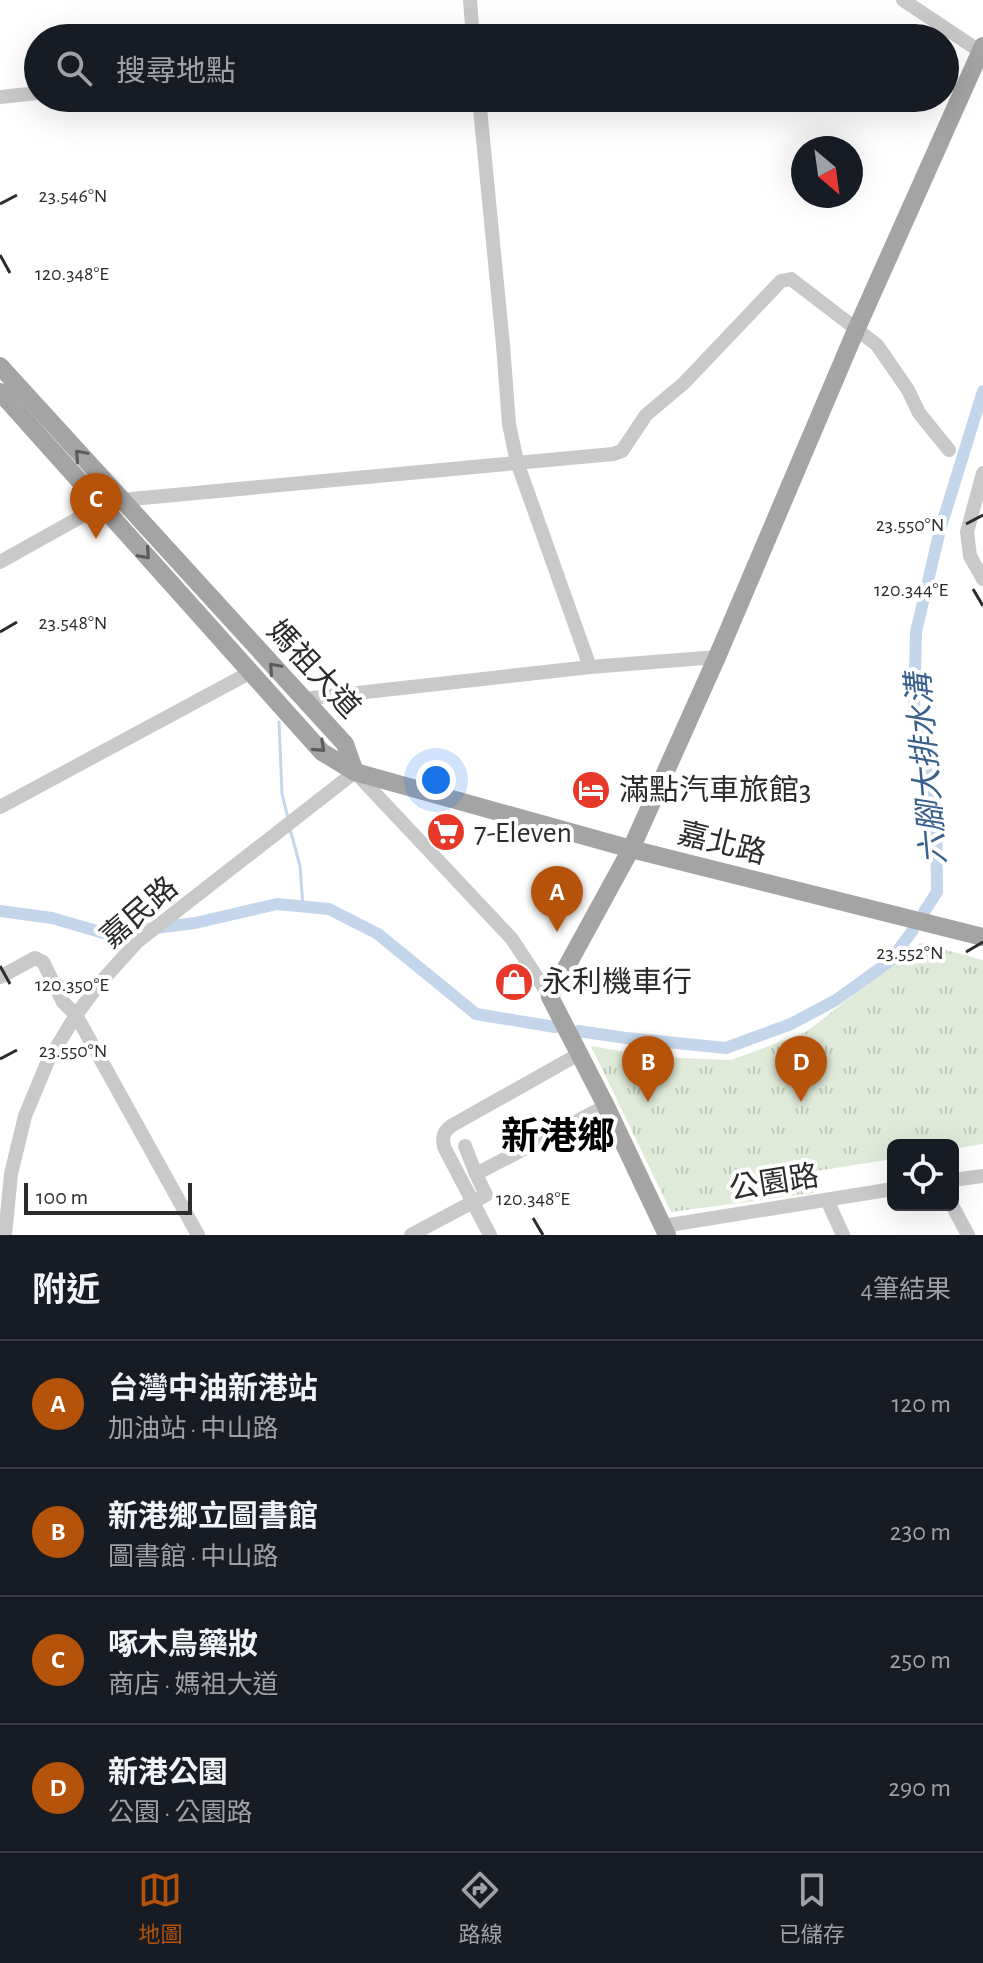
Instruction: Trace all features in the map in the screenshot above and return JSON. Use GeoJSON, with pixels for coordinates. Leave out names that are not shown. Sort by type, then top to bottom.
{"type":"FeatureCollection","features":[{"type":"Feature","properties":{"kind":"main road"},"geometry":{"type":"LineString","coordinates":[[959,100],[982,49]]}},
{"type":"Feature","properties":{"kind":"main road"},"geometry":{"type":"LineString","coordinates":[[665,1231],[550,997],[631,849],[954,112]]}},
{"type":"Feature","properties":{"kind":"main road","name":"媽祖大道"},"geometry":{"type":"LineString","coordinates":[[0,366],[345,744],[355,772]]}},
{"type":"Feature","properties":{"kind":"main road","name":"媽祖大道"},"geometry":{"type":"LineString","coordinates":[[0,392],[322,752],[355,772]]}},
{"type":"Feature","properties":{"kind":"main road","name":"嘉北路"},"geometry":{"type":"LineString","coordinates":[[355,772],[631,849],[983,937]]}},
{"type":"Feature","properties":{"kind":"street"},"geometry":{"type":"LineString","coordinates":[[470,0],[472,24]]}},
{"type":"Feature","properties":{"kind":"street"},"geometry":{"type":"LineString","coordinates":[[903,0],[942,24]]}},
{"type":"Feature","properties":{"kind":"street"},"geometry":{"type":"LineString","coordinates":[[959,35],[982,49]]}},
{"type":"Feature","properties":{"kind":"street"},"geometry":{"type":"LineString","coordinates":[[0,97],[24,94]]}},
{"type":"Feature","properties":{"kind":"street"},"geometry":{"type":"LineString","coordinates":[[480,112],[509,424],[517,462],[590,667]]}},
{"type":"Feature","properties":{"kind":"street"},"geometry":{"type":"LineString","coordinates":[[0,562],[102,505],[121,500],[622,451],[646,415],[684,383],[781,281],[791,279],[877,345],[908,390],[919,413],[949,450]]}},
{"type":"Feature","properties":{"kind":"street"},"geometry":{"type":"LineString","coordinates":[[983,473],[967,532],[970,556],[983,579]]}},
{"type":"Feature","properties":{"kind":"street"},"geometry":{"type":"LineString","coordinates":[[303,699],[590,667],[717,657]]}},
{"type":"Feature","properties":{"kind":"street"},"geometry":{"type":"LineString","coordinates":[[0,807],[251,672]]}},
{"type":"Feature","properties":{"kind":"street"},"geometry":{"type":"LineString","coordinates":[[355,772],[512,939],[550,997]]}},
{"type":"Feature","properties":{"kind":"street","name":"嘉民路"},"geometry":{"type":"LineString","coordinates":[[5,1235],[11,1174],[25,1116],[47,1063],[100,983],[137,942],[355,772]]}},
{"type":"Feature","properties":{"kind":"street"},"geometry":{"type":"LineString","coordinates":[[0,977],[35,958],[43,962],[63,1002],[76,1015],[198,1235]]}},
{"type":"Feature","properties":{"kind":"street"},"geometry":{"type":"LineString","coordinates":[[490,1235],[444,1147],[445,1130],[579,1054]]}},
{"type":"Feature","properties":{"kind":"street"},"geometry":{"type":"LineString","coordinates":[[476,1174],[606,1106]]}},
{"type":"Feature","properties":{"kind":"street"},"geometry":{"type":"LineString","coordinates":[[411,1235],[486,1195],[465,1146]]}},
{"type":"Feature","properties":{"kind":"street"},"geometry":{"type":"LineString","coordinates":[[959,1179],[983,1176]]}},
{"type":"Feature","properties":{"kind":"street","name":"公園路"},"geometry":{"type":"LineString","coordinates":[[665,1231],[887,1190]]}},
{"type":"Feature","properties":{"kind":"street"},"geometry":{"type":"LineString","coordinates":[[827,1200],[843,1235]]}},
{"type":"Feature","properties":{"kind":"street"},"geometry":{"type":"LineString","coordinates":[[955,1211],[968,1235]]}},
{"type":"Feature","properties":{"kind":"green space"},"geometry":{"type":"Polygon","coordinates":[[[920,943],[983,960],[983,1144],[959,1148],[959,1139],[887,1139],[887,1160],[816,1171],[814,1193],[671,1212],[591,1046],[655,1057],[731,1060],[806,1032],[920,943]]]}},
{"type":"Feature","properties":{"kind":"waterway","name":"六腳大排水溝"},"geometry":{"type":"LineString","coordinates":[[924,912],[937,892],[936,818],[914,711],[916,632],[940,530],[983,391]]}},
{"type":"Feature","properties":{"kind":"waterway"},"geometry":{"type":"LineString","coordinates":[[279,722],[282,794],[288,818]]}},
{"type":"Feature","properties":{"kind":"waterway"},"geometry":{"type":"LineString","coordinates":[[290,829],[300,866],[303,907]]}},
{"type":"Feature","properties":{"kind":"waterway","name":"六腳大排水溝"},"geometry":{"type":"LineString","coordinates":[[0,911],[52,918],[107,934],[195,923],[277,904],[329,909],[378,934],[476,1014],[555,1027]]}},
{"type":"Feature","properties":{"kind":"waterway","name":"六腳大排水溝"},"geometry":{"type":"LineString","coordinates":[[578,1031],[726,1048],[791,1024],[836,1000],[890,961],[913,930]]}},
{"type":"Feature","properties":{"kind":"place","name":"啄木鳥藥妝"},"geometry":{"type":"Point","coordinates":[96,539]}},
{"type":"Feature","properties":{"kind":"place","name":"滿點汽車旅館3"},"geometry":{"type":"Point","coordinates":[591,790]}},
{"type":"Feature","properties":{"kind":"place","name":"7-Eleven"},"geometry":{"type":"Point","coordinates":[446,832]}},
{"type":"Feature","properties":{"kind":"place","name":"台灣中油新港站"},"geometry":{"type":"Point","coordinates":[557,932]}},
{"type":"Feature","properties":{"kind":"place","name":"永利機車行"},"geometry":{"type":"Point","coordinates":[514,982]}},
{"type":"Feature","properties":{"kind":"place","name":"新港鄉立圖書館"},"geometry":{"type":"Point","coordinates":[648,1102]}},
{"type":"Feature","properties":{"kind":"place","name":"新港公園"},"geometry":{"type":"Point","coordinates":[801,1102]}},
{"type":"Feature","properties":{"kind":"district","name":"新港鄉"},"geometry":{"type":"Point","coordinates":[558,1136]}}]}
